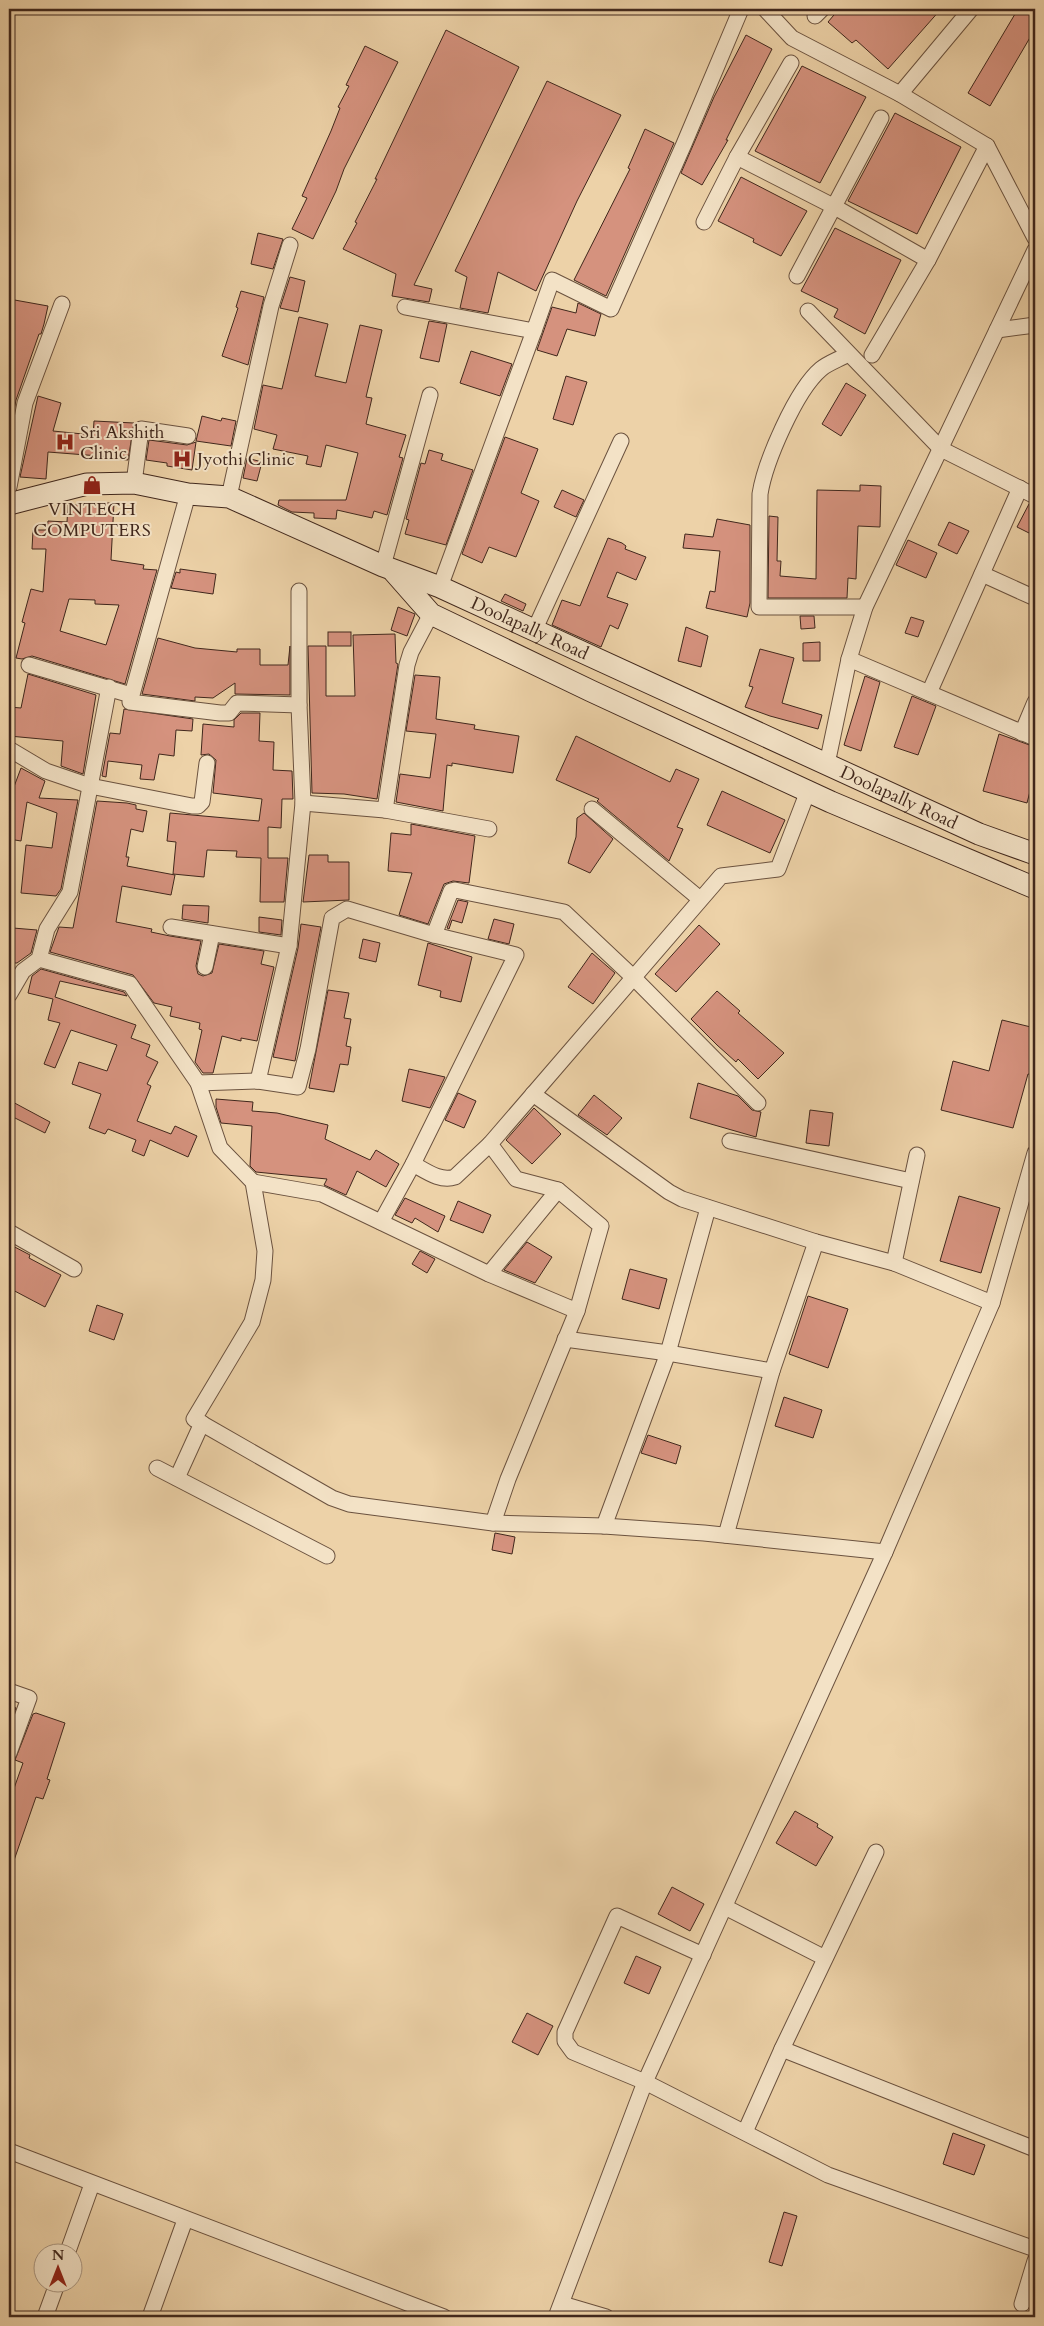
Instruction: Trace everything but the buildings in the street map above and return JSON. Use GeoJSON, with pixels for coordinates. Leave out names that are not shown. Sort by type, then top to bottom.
{"type":"FeatureCollection","features":[{"type":"Feature","properties":{"kind":"main road","name":"Doolapally Road"},"geometry":{"type":"LineString","coordinates":[[9,504],[87,484],[134,483],[188,494],[229,497],[388,568],[440,588],[979,834],[1035,854]]}},
{"type":"Feature","properties":{"kind":"main road"},"geometry":{"type":"LineString","coordinates":[[388,568],[432,614],[591,691],[808,791],[1035,888]]}},
{"type":"Feature","properties":{"kind":"street"},"geometry":{"type":"LineString","coordinates":[[440,588],[552,280],[611,309],[741,9]]}},
{"type":"Feature","properties":{"kind":"street"},"geometry":{"type":"LineString","coordinates":[[765,9],[792,38],[900,94],[987,146],[1035,238]]}},
{"type":"Feature","properties":{"kind":"street"},"geometry":{"type":"LineString","coordinates":[[900,94],[971,9]]}},
{"type":"Feature","properties":{"kind":"street"},"geometry":{"type":"LineString","coordinates":[[704,222],[737,157],[791,63]]}},
{"type":"Feature","properties":{"kind":"street"},"geometry":{"type":"LineString","coordinates":[[797,276],[881,118]]}},
{"type":"Feature","properties":{"kind":"street"},"geometry":{"type":"LineString","coordinates":[[872,355],[928,260],[987,146]]}},
{"type":"Feature","properties":{"kind":"street"},"geometry":{"type":"LineString","coordinates":[[737,157],[833,206],[928,260]]}},
{"type":"Feature","properties":{"kind":"street"},"geometry":{"type":"LineString","coordinates":[[229,497],[271,306],[290,245]]}},
{"type":"Feature","properties":{"kind":"street"},"geometry":{"type":"LineString","coordinates":[[827,764],[850,659],[865,606],[1035,250]]}},
{"type":"Feature","properties":{"kind":"street"},"geometry":{"type":"LineString","coordinates":[[9,487],[25,403],[62,304]]}},
{"type":"Feature","properties":{"kind":"street"},"geometry":{"type":"LineString","coordinates":[[405,307],[534,331]]}},
{"type":"Feature","properties":{"kind":"street"},"geometry":{"type":"LineString","coordinates":[[808,311],[941,449],[1035,496]]}},
{"type":"Feature","properties":{"kind":"street"},"geometry":{"type":"LineString","coordinates":[[997,330],[1035,325]]}},
{"type":"Feature","properties":{"kind":"street"},"geometry":{"type":"LineString","coordinates":[[848,354],[821,368],[800,395],[763,477],[760,494],[760,606],[865,606]]}},
{"type":"Feature","properties":{"kind":"street"},"geometry":{"type":"LineString","coordinates":[[388,568],[430,394]]}},
{"type":"Feature","properties":{"kind":"street"},"geometry":{"type":"LineString","coordinates":[[134,483],[141,430],[188,436]]}},
{"type":"Feature","properties":{"kind":"street"},"geometry":{"type":"LineString","coordinates":[[534,631],[621,441]]}},
{"type":"Feature","properties":{"kind":"street"},"geometry":{"type":"LineString","coordinates":[[929,693],[1020,488]]}},
{"type":"Feature","properties":{"kind":"street"},"geometry":{"type":"LineString","coordinates":[[188,494],[130,702],[220,713],[229,713],[237,703],[299,705]]}},
{"type":"Feature","properties":{"kind":"street"},"geometry":{"type":"LineString","coordinates":[[982,574],[1035,598]]}},
{"type":"Feature","properties":{"kind":"street"},"geometry":{"type":"LineString","coordinates":[[258,1081],[289,946],[304,803],[299,705],[299,591]]}},
{"type":"Feature","properties":{"kind":"street"},"geometry":{"type":"LineString","coordinates":[[386,810],[406,665],[432,614]]}},
{"type":"Feature","properties":{"kind":"street"},"geometry":{"type":"LineString","coordinates":[[850,659],[1028,735],[1035,702]]}},
{"type":"Feature","properties":{"kind":"street"},"geometry":{"type":"LineString","coordinates":[[29,665],[131,695]]}},
{"type":"Feature","properties":{"kind":"street"},"geometry":{"type":"LineString","coordinates":[[39,959],[47,929],[70,892],[109,687]]}},
{"type":"Feature","properties":{"kind":"street"},"geometry":{"type":"LineString","coordinates":[[9,749],[46,770],[90,786],[198,806],[202,802],[207,763]]}},
{"type":"Feature","properties":{"kind":"street"},"geometry":{"type":"LineString","coordinates":[[413,1164],[442,1178],[449,1179],[455,1177],[490,1144],[721,876],[778,869],[808,791]]}},
{"type":"Feature","properties":{"kind":"street"},"geometry":{"type":"LineString","coordinates":[[304,803],[386,810],[489,829]]}},
{"type":"Feature","properties":{"kind":"street"},"geometry":{"type":"LineString","coordinates":[[592,809],[700,899]]}},
{"type":"Feature","properties":{"kind":"street"},"geometry":{"type":"LineString","coordinates":[[434,935],[451,891],[455,890],[564,912],[634,978],[758,1103]]}},
{"type":"Feature","properties":{"kind":"street"},"geometry":{"type":"LineString","coordinates":[[198,1083],[258,1081],[298,1087],[308,1049],[332,918],[347,910],[434,935],[516,955],[413,1164],[381,1222]]}},
{"type":"Feature","properties":{"kind":"street"},"geometry":{"type":"LineString","coordinates":[[171,927],[289,946]]}},
{"type":"Feature","properties":{"kind":"street"},"geometry":{"type":"LineString","coordinates":[[205,967],[212,934]]}},
{"type":"Feature","properties":{"kind":"street"},"geometry":{"type":"LineString","coordinates":[[9,995],[16,970],[39,959],[130,984],[198,1083],[220,1148],[252,1182],[265,1251],[263,1280],[252,1322],[194,1419],[332,1498],[349,1504],[493,1522],[604,1526],[726,1535],[886,1552]]}},
{"type":"Feature","properties":{"kind":"street"},"geometry":{"type":"LineString","coordinates":[[533,1094],[669,1192],[682,1199],[816,1242],[894,1263],[992,1303]]}},
{"type":"Feature","properties":{"kind":"street"},"geometry":{"type":"LineString","coordinates":[[730,1141],[911,1181]]}},
{"type":"Feature","properties":{"kind":"street"},"geometry":{"type":"LineString","coordinates":[[490,1144],[516,1179],[558,1190],[601,1226],[577,1311],[508,1479],[493,1522]]}},
{"type":"Feature","properties":{"kind":"street"},"geometry":{"type":"LineString","coordinates":[[606,2317],[559,2310],[645,2082],[886,1552],[992,1303],[1035,1153]]}},
{"type":"Feature","properties":{"kind":"street"},"geometry":{"type":"LineString","coordinates":[[894,1263],[916,1155]]}},
{"type":"Feature","properties":{"kind":"street"},"geometry":{"type":"LineString","coordinates":[[252,1182],[322,1194],[489,1274],[577,1311]]}},
{"type":"Feature","properties":{"kind":"street"},"geometry":{"type":"LineString","coordinates":[[489,1274],[558,1190]]}},
{"type":"Feature","properties":{"kind":"street"},"geometry":{"type":"LineString","coordinates":[[604,1526],[668,1353],[708,1208]]}},
{"type":"Feature","properties":{"kind":"street"},"geometry":{"type":"LineString","coordinates":[[9,1232],[74,1269]]}},
{"type":"Feature","properties":{"kind":"street"},"geometry":{"type":"LineString","coordinates":[[726,1535],[772,1371],[816,1242]]}},
{"type":"Feature","properties":{"kind":"street"},"geometry":{"type":"LineString","coordinates":[[565,1339],[668,1353],[772,1371]]}},
{"type":"Feature","properties":{"kind":"street"},"geometry":{"type":"LineString","coordinates":[[177,1478],[202,1423]]}},
{"type":"Feature","properties":{"kind":"street"},"geometry":{"type":"LineString","coordinates":[[157,1468],[327,1556]]}},
{"type":"Feature","properties":{"kind":"street"},"geometry":{"type":"LineString","coordinates":[[9,1691],[29,1698],[9,1753]]}},
{"type":"Feature","properties":{"kind":"street"},"geometry":{"type":"LineString","coordinates":[[745,2132],[782,2049],[876,1852]]}},
{"type":"Feature","properties":{"kind":"street"},"geometry":{"type":"LineString","coordinates":[[724,1907],[825,1958]]}},
{"type":"Feature","properties":{"kind":"street"},"geometry":{"type":"LineString","coordinates":[[703,1955],[616,1916],[565,2032],[565,2042],[573,2052],[645,2082],[828,2175],[1035,2249]]}},
{"type":"Feature","properties":{"kind":"street"},"geometry":{"type":"LineString","coordinates":[[782,2049],[1035,2148]]}},
{"type":"Feature","properties":{"kind":"street"},"geometry":{"type":"LineString","coordinates":[[9,2152],[444,2317]]}},
{"type":"Feature","properties":{"kind":"street"},"geometry":{"type":"LineString","coordinates":[[71,2244],[92,2184]]}},
{"type":"Feature","properties":{"kind":"street"},"geometry":{"type":"LineString","coordinates":[[150,2317],[185,2220]]}},
{"type":"Feature","properties":{"kind":"street"},"geometry":{"type":"LineString","coordinates":[[1022,2304],[1035,2261]]}},
{"type":"Feature","properties":{"kind":"street"},"geometry":{"type":"LineString","coordinates":[[45,2317],[53,2294]]}},
{"type":"Feature","properties":{"kind":"place","name":"Sri Akshith Clinic"},"geometry":{"type":"Point","coordinates":[65,442]}},
{"type":"Feature","properties":{"kind":"place","name":"Jyothi Clinic"},"geometry":{"type":"Point","coordinates":[182,459]}},
{"type":"Feature","properties":{"kind":"place","name":"VINTECH COMPUTERS"},"geometry":{"type":"Point","coordinates":[92,485]}}]}
